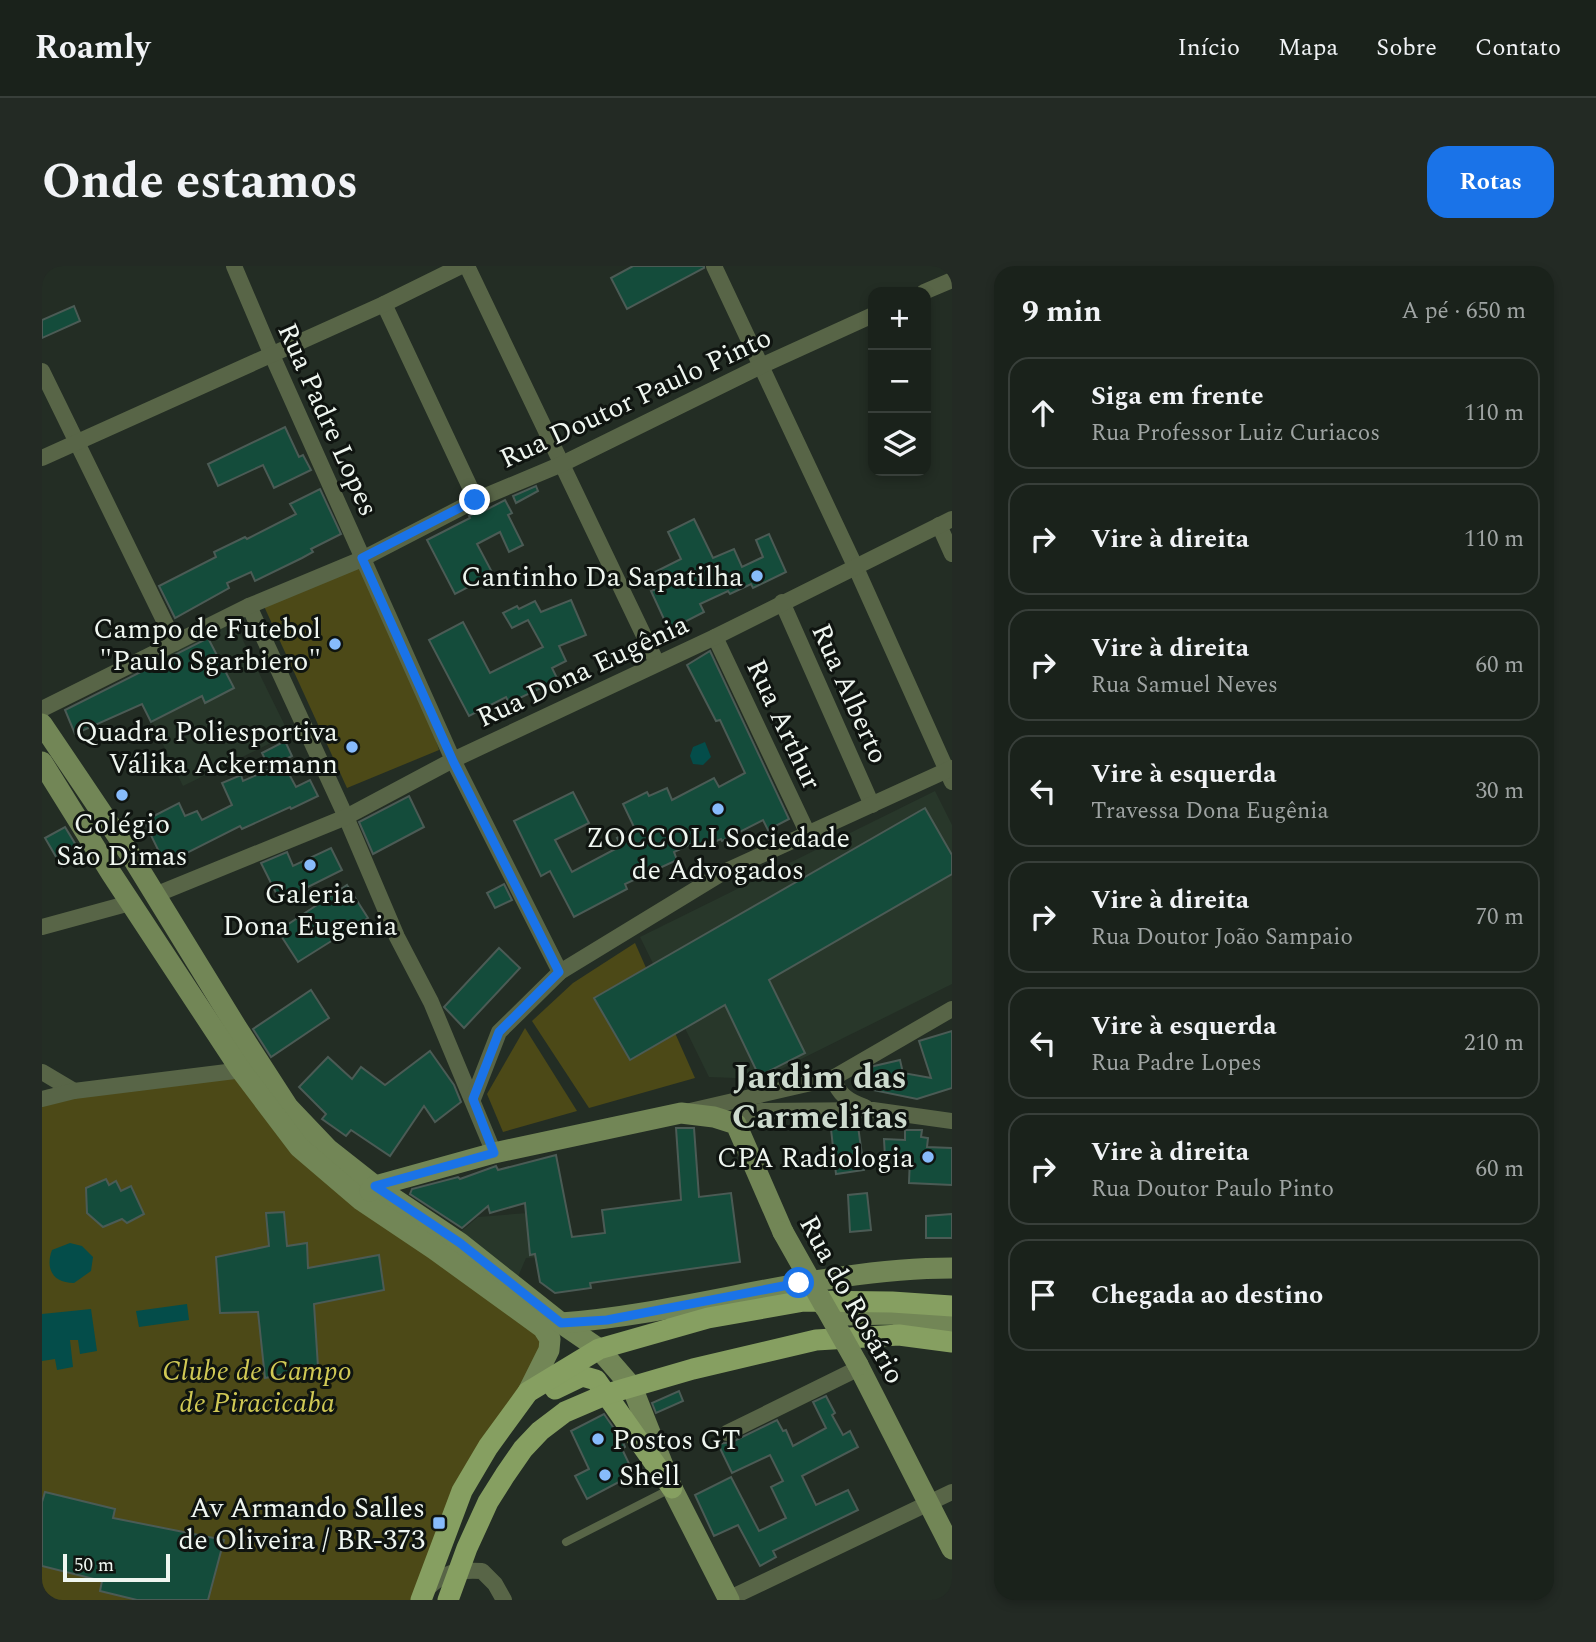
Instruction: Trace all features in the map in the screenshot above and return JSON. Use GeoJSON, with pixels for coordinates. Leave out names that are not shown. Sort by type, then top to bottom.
{"type":"FeatureCollection","features":[{"type":"Feature","properties":{"kind":"main road"},"geometry":{"type":"LineString","coordinates":[[42,724],[155,895],[288,1107],[368,1193],[434,1249],[543,1328],[550,1339],[550,1350],[528,1392],[462,1491],[422,1597]]}},
{"type":"Feature","properties":{"kind":"main road"},"geometry":{"type":"LineString","coordinates":[[42,762],[130,903],[240,1069],[299,1147],[368,1193],[460,1243],[561,1323],[599,1349],[632,1387],[672,1488],[727,1600]]}},
{"type":"Feature","properties":{"kind":"main road"},"geometry":{"type":"LineString","coordinates":[[111,873],[126,888],[155,895]]}},
{"type":"Feature","properties":{"kind":"main road"},"geometry":{"type":"LineString","coordinates":[[368,1193],[494,1153],[681,1113],[714,1117],[736,1124]]}},
{"type":"Feature","properties":{"kind":"main road","name":"Rua do Rosário"},"geometry":{"type":"LineString","coordinates":[[736,1124],[783,1232],[952,1549]]}},
{"type":"Feature","properties":{"kind":"main road"},"geometry":{"type":"LineString","coordinates":[[561,1323],[607,1320],[799,1283],[910,1268],[952,1268]]}},
{"type":"Feature","properties":{"kind":"main road"},"geometry":{"type":"LineString","coordinates":[[708,1318],[754,1293]]}},
{"type":"Feature","properties":{"kind":"main road"},"geometry":{"type":"LineString","coordinates":[[528,1392],[599,1349],[708,1318],[804,1301],[952,1306]]}},
{"type":"Feature","properties":{"kind":"main road"},"geometry":{"type":"LineString","coordinates":[[824,1306],[847,1315],[892,1314],[952,1323]]}},
{"type":"Feature","properties":{"kind":"main road"},"geometry":{"type":"LineString","coordinates":[[448,1600],[488,1502],[523,1449],[540,1431],[565,1412],[607,1394],[745,1356],[816,1340],[899,1335],[952,1342]]}},
{"type":"Feature","properties":{"kind":"main road"},"geometry":{"type":"LineString","coordinates":[[505,1424],[540,1397],[582,1376],[596,1380],[672,1488]]}},
{"type":"Feature","properties":{"kind":"street","name":"Rua Padre Lopes"},"geometry":{"type":"LineString","coordinates":[[234,266],[453,761],[559,972]]}},
{"type":"Feature","properties":{"kind":"street"},"geometry":{"type":"LineString","coordinates":[[42,458],[384,304],[461,266]]}},
{"type":"Feature","properties":{"kind":"street"},"geometry":{"type":"LineString","coordinates":[[467,266],[657,663]]}},
{"type":"Feature","properties":{"kind":"street"},"geometry":{"type":"LineString","coordinates":[[473,1099],[499,1032],[559,972],[724,872],[872,804],[950,774],[714,266]]}},
{"type":"Feature","properties":{"kind":"street"},"geometry":{"type":"LineString","coordinates":[[931,289],[952,280]]}},
{"type":"Feature","properties":{"kind":"street"},"geometry":{"type":"LineString","coordinates":[[384,304],[475,500]]}},
{"type":"Feature","properties":{"kind":"street","name":"Rua Doutor Paulo Pinto"},"geometry":{"type":"LineString","coordinates":[[42,709],[249,606],[362,558],[475,500],[562,464],[761,366],[868,317]]}},
{"type":"Feature","properties":{"kind":"street"},"geometry":{"type":"LineString","coordinates":[[42,371],[175,643]]}},
{"type":"Feature","properties":{"kind":"street"},"geometry":{"type":"LineString","coordinates":[[945,522],[952,554]]}},
{"type":"Feature","properties":{"kind":"street","name":"Rua Dona Eugênia"},"geometry":{"type":"LineString","coordinates":[[155,895],[346,817],[453,761],[715,637],[945,522]]}},
{"type":"Feature","properties":{"kind":"street","name":"Rua Alberto"},"geometry":{"type":"LineString","coordinates":[[782,602],[872,804]]}},
{"type":"Feature","properties":{"kind":"street"},"geometry":{"type":"LineString","coordinates":[[249,606],[346,817],[397,937],[430,1002],[494,1153]]}},
{"type":"Feature","properties":{"kind":"street","name":"Rua Arthur"},"geometry":{"type":"LineString","coordinates":[[715,637],[808,834]]}},
{"type":"Feature","properties":{"kind":"street"},"geometry":{"type":"LineString","coordinates":[[42,927],[130,903]]}},
{"type":"Feature","properties":{"kind":"street"},"geometry":{"type":"LineString","coordinates":[[681,1113],[833,1078],[952,1009]]}},
{"type":"Feature","properties":{"kind":"street"},"geometry":{"type":"LineString","coordinates":[[42,1100],[74,1091],[240,1069],[262,1069]]}},
{"type":"Feature","properties":{"kind":"street"},"geometry":{"type":"LineString","coordinates":[[42,1072],[74,1091]]}},
{"type":"Feature","properties":{"kind":"street"},"geometry":{"type":"LineString","coordinates":[[833,1078],[836,1089],[844,1098],[873,1110]]}},
{"type":"Feature","properties":{"kind":"street"},"geometry":{"type":"LineString","coordinates":[[736,1124],[753,1111],[873,1110],[952,1121]]}},
{"type":"Feature","properties":{"kind":"street"},"geometry":{"type":"LineString","coordinates":[[832,1339],[854,1368],[898,1465]]}},
{"type":"Feature","properties":{"kind":"street"},"geometry":{"type":"LineString","coordinates":[[727,1433],[854,1368]]}},
{"type":"Feature","properties":{"kind":"street"},"geometry":{"type":"LineString","coordinates":[[727,1600],[952,1492]]}},
{"type":"Feature","properties":{"kind":"street"},"geometry":{"type":"LineString","coordinates":[[422,1597],[444,1575],[458,1570],[482,1571],[495,1584],[504,1600]]}},
{"type":"Feature","properties":{"kind":"lane"},"geometry":{"type":"LineString","coordinates":[[566,1542],[672,1488]]}},
{"type":"Feature","properties":{"kind":"shaded area"},"geometry":{"type":"Polygon","coordinates":[[[234,622],[289,734],[183,786],[129,674],[234,622]]]}},
{"type":"Feature","properties":{"kind":"shaded area"},"geometry":{"type":"Polygon","coordinates":[[[935,791],[952,825],[952,984],[761,1079],[709,1077],[640,937],[935,791]]]}},
{"type":"Feature","properties":{"kind":"shaded area"},"geometry":{"type":"Polygon","coordinates":[[[553,1211],[556,1256],[526,1258],[517,1279],[458,1234],[478,1217],[553,1211]]]}},
{"type":"Feature","properties":{"kind":"green space"},"geometry":{"type":"Polygon","coordinates":[[[358,563],[431,725],[439,750],[347,788],[263,604],[358,563]]]}},
{"type":"Feature","properties":{"kind":"green space"},"geometry":{"type":"Polygon","coordinates":[[[635,943],[695,1078],[589,1108],[532,1021],[573,983],[635,943]]]}},
{"type":"Feature","properties":{"kind":"green space"},"geometry":{"type":"Polygon","coordinates":[[[525,1028],[577,1111],[503,1132],[487,1094],[525,1028]]]}},
{"type":"Feature","properties":{"kind":"green space","name":"Clube de Campo de Piracicaba"},"geometry":{"type":"Polygon","coordinates":[[[240,1069],[550,1339],[488,1447],[421,1600],[42,1600],[42,1099],[240,1069]]]}},
{"type":"Feature","properties":{"kind":"water"},"geometry":{"type":"Polygon","coordinates":[[[705,742],[711,757],[703,765],[693,764],[690,756],[693,747],[705,742]]]}},
{"type":"Feature","properties":{"kind":"water"},"geometry":{"type":"Polygon","coordinates":[[[70,1243],[82,1246],[93,1257],[91,1271],[74,1283],[61,1281],[50,1269],[52,1250],[70,1243]]]}},
{"type":"Feature","properties":{"kind":"water"},"geometry":{"type":"Polygon","coordinates":[[[187,1304],[189,1320],[139,1327],[136,1311],[187,1304]]]}},
{"type":"Feature","properties":{"kind":"water"},"geometry":{"type":"Polygon","coordinates":[[[91,1309],[97,1351],[80,1354],[78,1340],[70,1340],[73,1367],[57,1370],[55,1359],[42,1361],[42,1314],[91,1309]]]}},
{"type":"Feature","properties":{"kind":"building"},"geometry":{"type":"Polygon","coordinates":[[[633,266],[704,268],[627,309],[611,278],[633,266]]]}},
{"type":"Feature","properties":{"kind":"building"},"geometry":{"type":"Polygon","coordinates":[[[74,306],[80,321],[42,338],[42,320],[74,306]]]}},
{"type":"Feature","properties":{"kind":"building"},"geometry":{"type":"Polygon","coordinates":[[[285,427],[299,457],[303,455],[311,470],[274,488],[263,465],[218,486],[208,464],[285,427]]]}},
{"type":"Feature","properties":{"kind":"building"},"geometry":{"type":"Polygon","coordinates":[[[536,486],[538,491],[516,503],[513,496],[536,486]]]}},
{"type":"Feature","properties":{"kind":"building"},"geometry":{"type":"Polygon","coordinates":[[[320,489],[341,534],[311,549],[313,552],[255,581],[251,572],[227,583],[229,588],[175,618],[159,586],[216,557],[214,552],[296,514],[290,504],[320,489]]]}},
{"type":"Feature","properties":{"kind":"building"},"geometry":{"type":"Polygon","coordinates":[[[505,500],[512,513],[508,515],[523,545],[509,552],[500,532],[477,544],[493,574],[455,594],[427,540],[480,510],[482,512],[505,500]]]}},
{"type":"Feature","properties":{"kind":"building"},"geometry":{"type":"Polygon","coordinates":[[[694,519],[713,558],[734,549],[742,567],[763,557],[756,540],[769,534],[786,572],[753,588],[751,584],[700,604],[704,612],[669,630],[647,576],[681,559],[668,532],[694,519]]]}},
{"type":"Feature","properties":{"kind":"building"},"geometry":{"type":"Polygon","coordinates":[[[571,600],[586,635],[559,646],[566,661],[552,668],[559,682],[509,703],[506,697],[469,716],[429,640],[463,622],[490,673],[543,647],[528,620],[512,628],[503,613],[535,601],[541,612],[571,600]]]}},
{"type":"Feature","properties":{"kind":"building"},"geometry":{"type":"Polygon","coordinates":[[[208,638],[234,688],[205,703],[202,696],[151,722],[142,704],[75,734],[65,710],[208,638]]]}},
{"type":"Feature","properties":{"kind":"building"},"geometry":{"type":"Polygon","coordinates":[[[710,651],[789,819],[768,830],[763,820],[722,841],[721,839],[698,849],[695,842],[674,852],[677,860],[625,884],[627,889],[574,917],[550,871],[541,876],[514,821],[573,792],[589,823],[555,840],[572,872],[621,846],[617,838],[635,829],[623,804],[647,792],[649,796],[667,788],[672,800],[714,778],[719,787],[745,773],[720,720],[716,721],[687,665],[710,651]]]}},
{"type":"Feature","properties":{"kind":"building"},"geometry":{"type":"Polygon","coordinates":[[[285,741],[292,756],[282,761],[296,787],[310,780],[318,796],[242,829],[240,826],[165,864],[144,821],[179,803],[185,816],[197,811],[202,820],[232,805],[222,783],[241,775],[243,781],[270,769],[262,753],[285,741]]]}},
{"type":"Feature","properties":{"kind":"building"},"geometry":{"type":"Polygon","coordinates":[[[409,796],[424,827],[373,854],[359,822],[409,796]]]}},
{"type":"Feature","properties":{"kind":"building"},"geometry":{"type":"Polygon","coordinates":[[[925,808],[952,855],[952,874],[769,980],[805,1053],[759,1076],[725,1005],[630,1060],[594,998],[925,808]]]}},
{"type":"Feature","properties":{"kind":"building"},"geometry":{"type":"Polygon","coordinates":[[[65,827],[82,855],[62,867],[45,838],[65,827]]]}},
{"type":"Feature","properties":{"kind":"building"},"geometry":{"type":"Polygon","coordinates":[[[331,848],[342,870],[280,901],[261,863],[287,852],[293,866],[331,848]]]}},
{"type":"Feature","properties":{"kind":"building"},"geometry":{"type":"Polygon","coordinates":[[[504,884],[512,900],[495,908],[487,893],[504,884]]]}},
{"type":"Feature","properties":{"kind":"building"},"geometry":{"type":"Polygon","coordinates":[[[347,885],[368,918],[298,962],[278,931],[347,885]]]}},
{"type":"Feature","properties":{"kind":"building"},"geometry":{"type":"Polygon","coordinates":[[[499,948],[520,968],[464,1028],[444,1007],[499,948]]]}},
{"type":"Feature","properties":{"kind":"building"},"geometry":{"type":"Polygon","coordinates":[[[311,990],[329,1018],[271,1057],[253,1029],[311,990]]]}},
{"type":"Feature","properties":{"kind":"building"},"geometry":{"type":"Polygon","coordinates":[[[952,1031],[952,1088],[917,1099],[863,1088],[860,1074],[874,1066],[900,1060],[903,1073],[931,1078],[919,1041],[952,1031]]]}},
{"type":"Feature","properties":{"kind":"building"},"geometry":{"type":"Polygon","coordinates":[[[430,1051],[454,1085],[461,1102],[435,1122],[424,1106],[390,1156],[351,1130],[346,1136],[322,1119],[326,1114],[299,1087],[328,1057],[352,1079],[361,1067],[385,1085],[430,1051]]]}},
{"type":"Feature","properties":{"kind":"building"},"geometry":{"type":"Polygon","coordinates":[[[858,1126],[864,1170],[836,1174],[831,1129],[858,1126]]]}},
{"type":"Feature","properties":{"kind":"building"},"geometry":{"type":"Polygon","coordinates":[[[676,1128],[694,1128],[699,1197],[731,1193],[740,1262],[590,1283],[591,1288],[555,1293],[540,1282],[535,1254],[530,1255],[525,1203],[490,1213],[488,1206],[462,1228],[410,1194],[412,1189],[458,1177],[460,1179],[496,1166],[498,1170],[556,1155],[572,1237],[605,1233],[602,1210],[681,1200],[676,1128]]]}},
{"type":"Feature","properties":{"kind":"building","name":"CPA Radiologia"},"geometry":{"type":"Polygon","coordinates":[[[905,1130],[922,1130],[921,1137],[928,1138],[927,1147],[952,1148],[952,1185],[909,1183],[910,1157],[885,1157],[884,1139],[905,1140],[905,1130]]]}},
{"type":"Feature","properties":{"kind":"building"},"geometry":{"type":"Polygon","coordinates":[[[106,1179],[109,1185],[116,1181],[121,1191],[131,1186],[144,1214],[127,1223],[122,1219],[103,1227],[87,1213],[86,1188],[106,1179]]]}},
{"type":"Feature","properties":{"kind":"building"},"geometry":{"type":"Polygon","coordinates":[[[867,1193],[871,1230],[850,1232],[848,1195],[867,1193]]]}},
{"type":"Feature","properties":{"kind":"building"},"geometry":{"type":"Polygon","coordinates":[[[284,1212],[287,1246],[307,1243],[308,1268],[379,1255],[384,1290],[314,1304],[318,1367],[265,1378],[258,1312],[220,1313],[216,1257],[269,1246],[266,1213],[284,1212]]]}},
{"type":"Feature","properties":{"kind":"building"},"geometry":{"type":"Polygon","coordinates":[[[952,1214],[952,1238],[926,1238],[926,1216],[952,1214]]]}},
{"type":"Feature","properties":{"kind":"building"},"geometry":{"type":"Polygon","coordinates":[[[679,1391],[683,1401],[656,1413],[652,1403],[679,1391]]]}},
{"type":"Feature","properties":{"kind":"building"},"geometry":{"type":"Polygon","coordinates":[[[826,1396],[843,1435],[850,1431],[858,1447],[802,1476],[816,1505],[848,1490],[858,1510],[773,1551],[776,1557],[760,1566],[738,1525],[714,1536],[695,1495],[731,1477],[759,1531],[786,1518],[771,1487],[783,1481],[770,1455],[732,1473],[718,1444],[732,1442],[777,1420],[783,1431],[786,1430],[793,1446],[826,1428],[813,1402],[826,1396]]]}},
{"type":"Feature","properties":{"kind":"building"},"geometry":{"type":"Polygon","coordinates":[[[604,1414],[622,1440],[625,1447],[622,1449],[634,1474],[587,1499],[575,1476],[589,1469],[571,1431],[604,1414]]]}},
{"type":"Feature","properties":{"kind":"building"},"geometry":{"type":"Polygon","coordinates":[[[45,1492],[115,1509],[113,1518],[224,1540],[208,1600],[137,1600],[100,1591],[102,1581],[42,1566],[42,1502],[45,1492]]]}},
{"type":"Feature","properties":{"kind":"place","name":"Cantinho Da Sapatilha"},"geometry":{"type":"Point","coordinates":[757,576]}},
{"type":"Feature","properties":{"kind":"place","name":"Campo de Futebol \"Paulo Sgarbiero\""},"geometry":{"type":"Point","coordinates":[335,644]}},
{"type":"Feature","properties":{"kind":"place","name":"Quadra Poliesportiva Válika Ackermann"},"geometry":{"type":"Point","coordinates":[352,747]}},
{"type":"Feature","properties":{"kind":"place","name":"Colégio São Dimas"},"geometry":{"type":"Point","coordinates":[122,795]}},
{"type":"Feature","properties":{"kind":"place","name":"ZOCCOLI Sociedade de Advogados"},"geometry":{"type":"Point","coordinates":[718,809]}},
{"type":"Feature","properties":{"kind":"place","name":"Galeria Dona Eugenia"},"geometry":{"type":"Point","coordinates":[310,865]}},
{"type":"Feature","properties":{"kind":"place","name":"CPA Radiologia"},"geometry":{"type":"Point","coordinates":[928,1157]}},
{"type":"Feature","properties":{"kind":"place","name":"Postos GT"},"geometry":{"type":"Point","coordinates":[598,1439]}},
{"type":"Feature","properties":{"kind":"place","name":"Shell"},"geometry":{"type":"Point","coordinates":[605,1475]}},
{"type":"Feature","properties":{"kind":"place","name":"Av Armando Salles de Oliveira / BR-373"},"geometry":{"type":"Point","coordinates":[439,1523]}},
{"type":"Feature","properties":{"kind":"district","name":"Jardim das Carmelitas"},"geometry":{"type":"Point","coordinates":[820,1096]}},
{"type":"Feature","properties":{"kind":"route"},"geometry":{"type":"LineString","coordinates":[[475,500],[362,558],[453,761],[559,972],[499,1032],[473,1099],[494,1153],[375,1186],[460,1243],[561,1323],[607,1320],[799,1283]]}}]}
